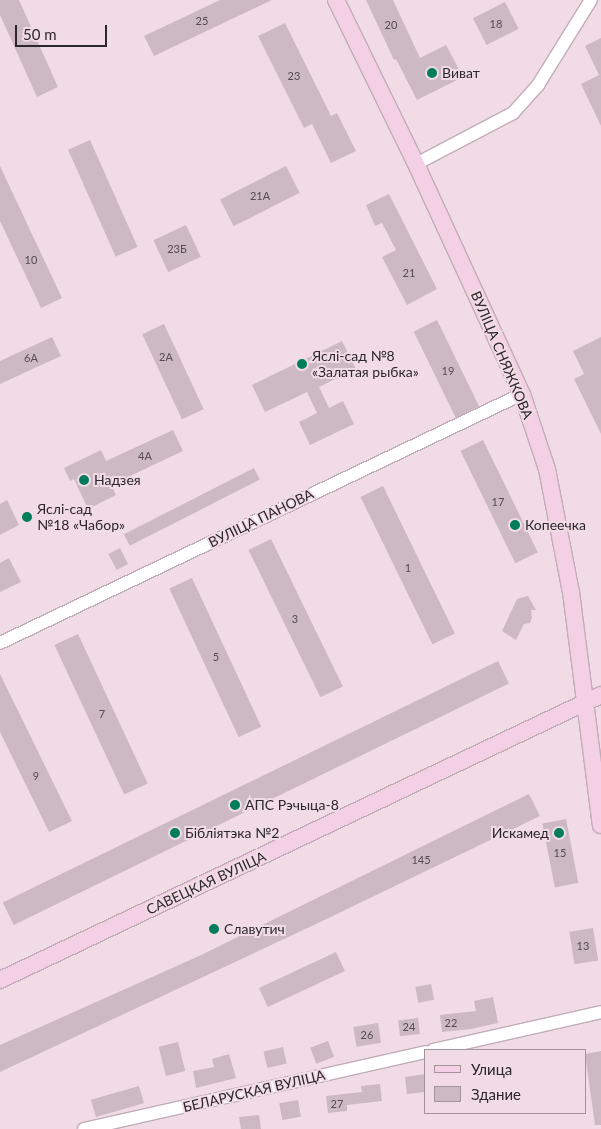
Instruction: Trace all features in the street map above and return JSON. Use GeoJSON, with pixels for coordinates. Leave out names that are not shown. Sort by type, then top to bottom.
{"type":"FeatureCollection","features":[{"type":"Feature","properties":{"kind":"street","name":"ВУЛІЦА СНЯЖКОВА"},"geometry":{"type":"LineString","coordinates":[[336,0],[416,164],[522,394],[549,478],[571,592],[601,825]]}},
{"type":"Feature","properties":{"kind":"street"},"geometry":{"type":"LineString","coordinates":[[416,164],[513,113],[538,85],[591,0]]}},
{"type":"Feature","properties":{"kind":"street","name":"ВУЛІЦА ПАНОВА"},"geometry":{"type":"LineString","coordinates":[[0,643],[522,394]]}},
{"type":"Feature","properties":{"kind":"street","name":"САВЕЦКАЯ ВУЛІЦА"},"geometry":{"type":"LineString","coordinates":[[0,980],[601,695]]}},
{"type":"Feature","properties":{"kind":"street"},"geometry":{"type":"LineString","coordinates":[[438,1049],[601,1012]]}},
{"type":"Feature","properties":{"kind":"street","name":"БЕЛАРУСКАЯ ВУЛІЦА"},"geometry":{"type":"LineString","coordinates":[[84,1129],[424,1052]]}},
{"type":"Feature","properties":{"kind":"building"},"geometry":{"type":"Polygon","coordinates":[[[0,0],[19,0],[58,87],[37,97],[0,15],[0,0]]]}},
{"type":"Feature","properties":{"kind":"building"},"geometry":{"type":"Polygon","coordinates":[[[220,0],[272,0],[154,56],[144,36],[220,0]]]}},
{"type":"Feature","properties":{"kind":"building"},"geometry":{"type":"Polygon","coordinates":[[[366,0],[393,0],[420,58],[446,45],[463,77],[417,100],[396,59],[394,60],[366,0]]]}},
{"type":"Feature","properties":{"kind":"building"},"geometry":{"type":"Polygon","coordinates":[[[505,2],[519,29],[487,45],[473,18],[505,2]]]}},
{"type":"Feature","properties":{"kind":"building"},"geometry":{"type":"Polygon","coordinates":[[[285,23],[331,116],[337,113],[356,151],[331,163],[312,124],[304,128],[258,36],[285,23]]]}},
{"type":"Feature","properties":{"kind":"building"},"geometry":{"type":"Polygon","coordinates":[[[601,38],[601,126],[581,84],[599,75],[585,46],[601,38]]]}},
{"type":"Feature","properties":{"kind":"building"},"geometry":{"type":"Polygon","coordinates":[[[90,140],[138,247],[116,257],[68,150],[90,140]]]}},
{"type":"Feature","properties":{"kind":"building"},"geometry":{"type":"Polygon","coordinates":[[[0,166],[62,298],[41,308],[0,221],[0,166]]]}},
{"type":"Feature","properties":{"kind":"building"},"geometry":{"type":"Polygon","coordinates":[[[286,166],[300,193],[234,226],[220,200],[286,166]]]}},
{"type":"Feature","properties":{"kind":"building"},"geometry":{"type":"Polygon","coordinates":[[[389,194],[437,289],[407,305],[382,257],[396,250],[382,223],[375,226],[366,205],[389,194]]]}},
{"type":"Feature","properties":{"kind":"building"},"geometry":{"type":"Polygon","coordinates":[[[186,225],[201,257],[168,272],[153,240],[186,225]]]}},
{"type":"Feature","properties":{"kind":"building"},"geometry":{"type":"Polygon","coordinates":[[[437,320],[479,406],[456,418],[414,331],[437,320]]]}},
{"type":"Feature","properties":{"kind":"building"},"geometry":{"type":"Polygon","coordinates":[[[164,324],[204,409],[182,419],[142,334],[164,324]]]}},
{"type":"Feature","properties":{"kind":"building"},"geometry":{"type":"Polygon","coordinates":[[[52,337],[61,356],[0,384],[0,361],[52,337]]]}},
{"type":"Feature","properties":{"kind":"building"},"geometry":{"type":"Polygon","coordinates":[[[601,337],[601,434],[574,379],[584,374],[573,351],[601,337]]]}},
{"type":"Feature","properties":{"kind":"building"},"geometry":{"type":"Polygon","coordinates":[[[342,341],[356,369],[319,387],[329,408],[343,401],[354,424],[310,445],[299,422],[317,413],[307,392],[265,412],[252,385],[342,341]]]}},
{"type":"Feature","properties":{"kind":"building"},"geometry":{"type":"Polygon","coordinates":[[[173,430],[183,451],[111,485],[116,495],[88,509],[74,479],[70,481],[64,468],[101,450],[106,461],[173,430]]]}},
{"type":"Feature","properties":{"kind":"building"},"geometry":{"type":"Polygon","coordinates":[[[483,440],[538,552],[515,563],[461,451],[483,440]]]}},
{"type":"Feature","properties":{"kind":"building"},"geometry":{"type":"Polygon","coordinates":[[[254,468],[260,480],[130,546],[124,534],[254,468]]]}},
{"type":"Feature","properties":{"kind":"building"},"geometry":{"type":"Polygon","coordinates":[[[383,486],[455,633],[432,644],[361,497],[383,486]]]}},
{"type":"Feature","properties":{"kind":"building"},"geometry":{"type":"Polygon","coordinates":[[[7,500],[19,525],[0,535],[0,504],[7,500]]]}},
{"type":"Feature","properties":{"kind":"building"},"geometry":{"type":"Polygon","coordinates":[[[271,539],[343,686],[320,697],[249,550],[271,539]]]}},
{"type":"Feature","properties":{"kind":"building"},"geometry":{"type":"Polygon","coordinates":[[[120,548],[128,564],[117,570],[108,554],[120,548]]]}},
{"type":"Feature","properties":{"kind":"building"},"geometry":{"type":"Polygon","coordinates":[[[9,558],[21,582],[0,592],[0,563],[9,558]]]}},
{"type":"Feature","properties":{"kind":"building"},"geometry":{"type":"Polygon","coordinates":[[[192,578],[261,727],[239,737],[169,589],[192,578]]]}},
{"type":"Feature","properties":{"kind":"building"},"geometry":{"type":"Polygon","coordinates":[[[528,596],[536,610],[531,610],[532,618],[530,623],[524,624],[516,640],[502,631],[517,599],[528,596]]]}},
{"type":"Feature","properties":{"kind":"building"},"geometry":{"type":"Polygon","coordinates":[[[78,634],[148,784],[124,795],[54,645],[78,634]]]}},
{"type":"Feature","properties":{"kind":"building"},"geometry":{"type":"Polygon","coordinates":[[[498,661],[509,683],[14,925],[3,903],[498,661]]]}},
{"type":"Feature","properties":{"kind":"building"},"geometry":{"type":"Polygon","coordinates":[[[0,674],[72,821],[49,832],[0,732],[0,674]]]}},
{"type":"Feature","properties":{"kind":"building"},"geometry":{"type":"Polygon","coordinates":[[[529,794],[540,816],[314,925],[0,1072],[0,1045],[199,956],[529,794]]]}},
{"type":"Feature","properties":{"kind":"building"},"geometry":{"type":"Polygon","coordinates":[[[566,819],[578,883],[555,887],[542,824],[566,819]]]}},
{"type":"Feature","properties":{"kind":"building"},"geometry":{"type":"Polygon","coordinates":[[[593,928],[598,961],[574,964],[569,932],[593,928]]]}},
{"type":"Feature","properties":{"kind":"building"},"geometry":{"type":"Polygon","coordinates":[[[336,952],[345,971],[268,1007],[259,988],[336,952]]]}},
{"type":"Feature","properties":{"kind":"building"},"geometry":{"type":"Polygon","coordinates":[[[431,984],[434,1000],[418,1003],[415,987],[431,984]]]}},
{"type":"Feature","properties":{"kind":"building"},"geometry":{"type":"Polygon","coordinates":[[[493,997],[498,1023],[471,1029],[442,1032],[440,1015],[476,1011],[474,1001],[493,997]]]}},
{"type":"Feature","properties":{"kind":"building"},"geometry":{"type":"Polygon","coordinates":[[[418,1018],[420,1034],[400,1036],[398,1020],[418,1018]]]}},
{"type":"Feature","properties":{"kind":"building"},"geometry":{"type":"Polygon","coordinates":[[[378,1023],[381,1043],[356,1047],[353,1027],[378,1023]]]}},
{"type":"Feature","properties":{"kind":"building"},"geometry":{"type":"Polygon","coordinates":[[[328,1041],[334,1057],[316,1064],[310,1048],[328,1041]]]}},
{"type":"Feature","properties":{"kind":"building"},"geometry":{"type":"Polygon","coordinates":[[[178,1042],[185,1071],[166,1076],[159,1047],[178,1042]]]}},
{"type":"Feature","properties":{"kind":"building"},"geometry":{"type":"Polygon","coordinates":[[[283,1047],[287,1064],[267,1068],[264,1051],[283,1047]]]}},
{"type":"Feature","properties":{"kind":"building"},"geometry":{"type":"Polygon","coordinates":[[[601,1051],[601,1125],[595,1125],[586,1054],[601,1051]]]}},
{"type":"Feature","properties":{"kind":"building"},"geometry":{"type":"Polygon","coordinates":[[[229,1054],[236,1078],[196,1088],[193,1071],[214,1067],[212,1059],[229,1054]]]}},
{"type":"Feature","properties":{"kind":"building"},"geometry":{"type":"Polygon","coordinates":[[[424,1074],[424,1092],[407,1094],[405,1077],[424,1074]]]}},
{"type":"Feature","properties":{"kind":"building"},"geometry":{"type":"Polygon","coordinates":[[[380,1084],[382,1101],[347,1105],[347,1111],[328,1113],[326,1096],[362,1092],[361,1086],[380,1084]]]}},
{"type":"Feature","properties":{"kind":"building"},"geometry":{"type":"Polygon","coordinates":[[[139,1086],[144,1103],[96,1117],[91,1100],[139,1086]]]}},
{"type":"Feature","properties":{"kind":"building"},"geometry":{"type":"Polygon","coordinates":[[[298,1100],[301,1117],[282,1120],[279,1103],[298,1100]]]}},
{"type":"Feature","properties":{"kind":"building"},"geometry":{"type":"Polygon","coordinates":[[[259,1115],[261,1129],[241,1129],[239,1117],[259,1115]]]}},
{"type":"Feature","properties":{"kind":"place","name":"Виват"},"geometry":{"type":"Point","coordinates":[432,73]}},
{"type":"Feature","properties":{"kind":"place","name":"Яслі-сад №8 «Залатая рыбка»"},"geometry":{"type":"Point","coordinates":[302,364]}},
{"type":"Feature","properties":{"kind":"place","name":"Надзея"},"geometry":{"type":"Point","coordinates":[84,480]}},
{"type":"Feature","properties":{"kind":"place","name":"Яслі-сад №18 «Чабор»"},"geometry":{"type":"Point","coordinates":[27,517]}},
{"type":"Feature","properties":{"kind":"place","name":"Копеечка"},"geometry":{"type":"Point","coordinates":[515,525]}},
{"type":"Feature","properties":{"kind":"place","name":"АПС Рэчыца-8"},"geometry":{"type":"Point","coordinates":[235,805]}},
{"type":"Feature","properties":{"kind":"place","name":"Бібліятэка №2"},"geometry":{"type":"Point","coordinates":[175,833]}},
{"type":"Feature","properties":{"kind":"place","name":"Искамед"},"geometry":{"type":"Point","coordinates":[559,833]}},
{"type":"Feature","properties":{"kind":"place","name":"Славутич"},"geometry":{"type":"Point","coordinates":[214,929]}}]}
